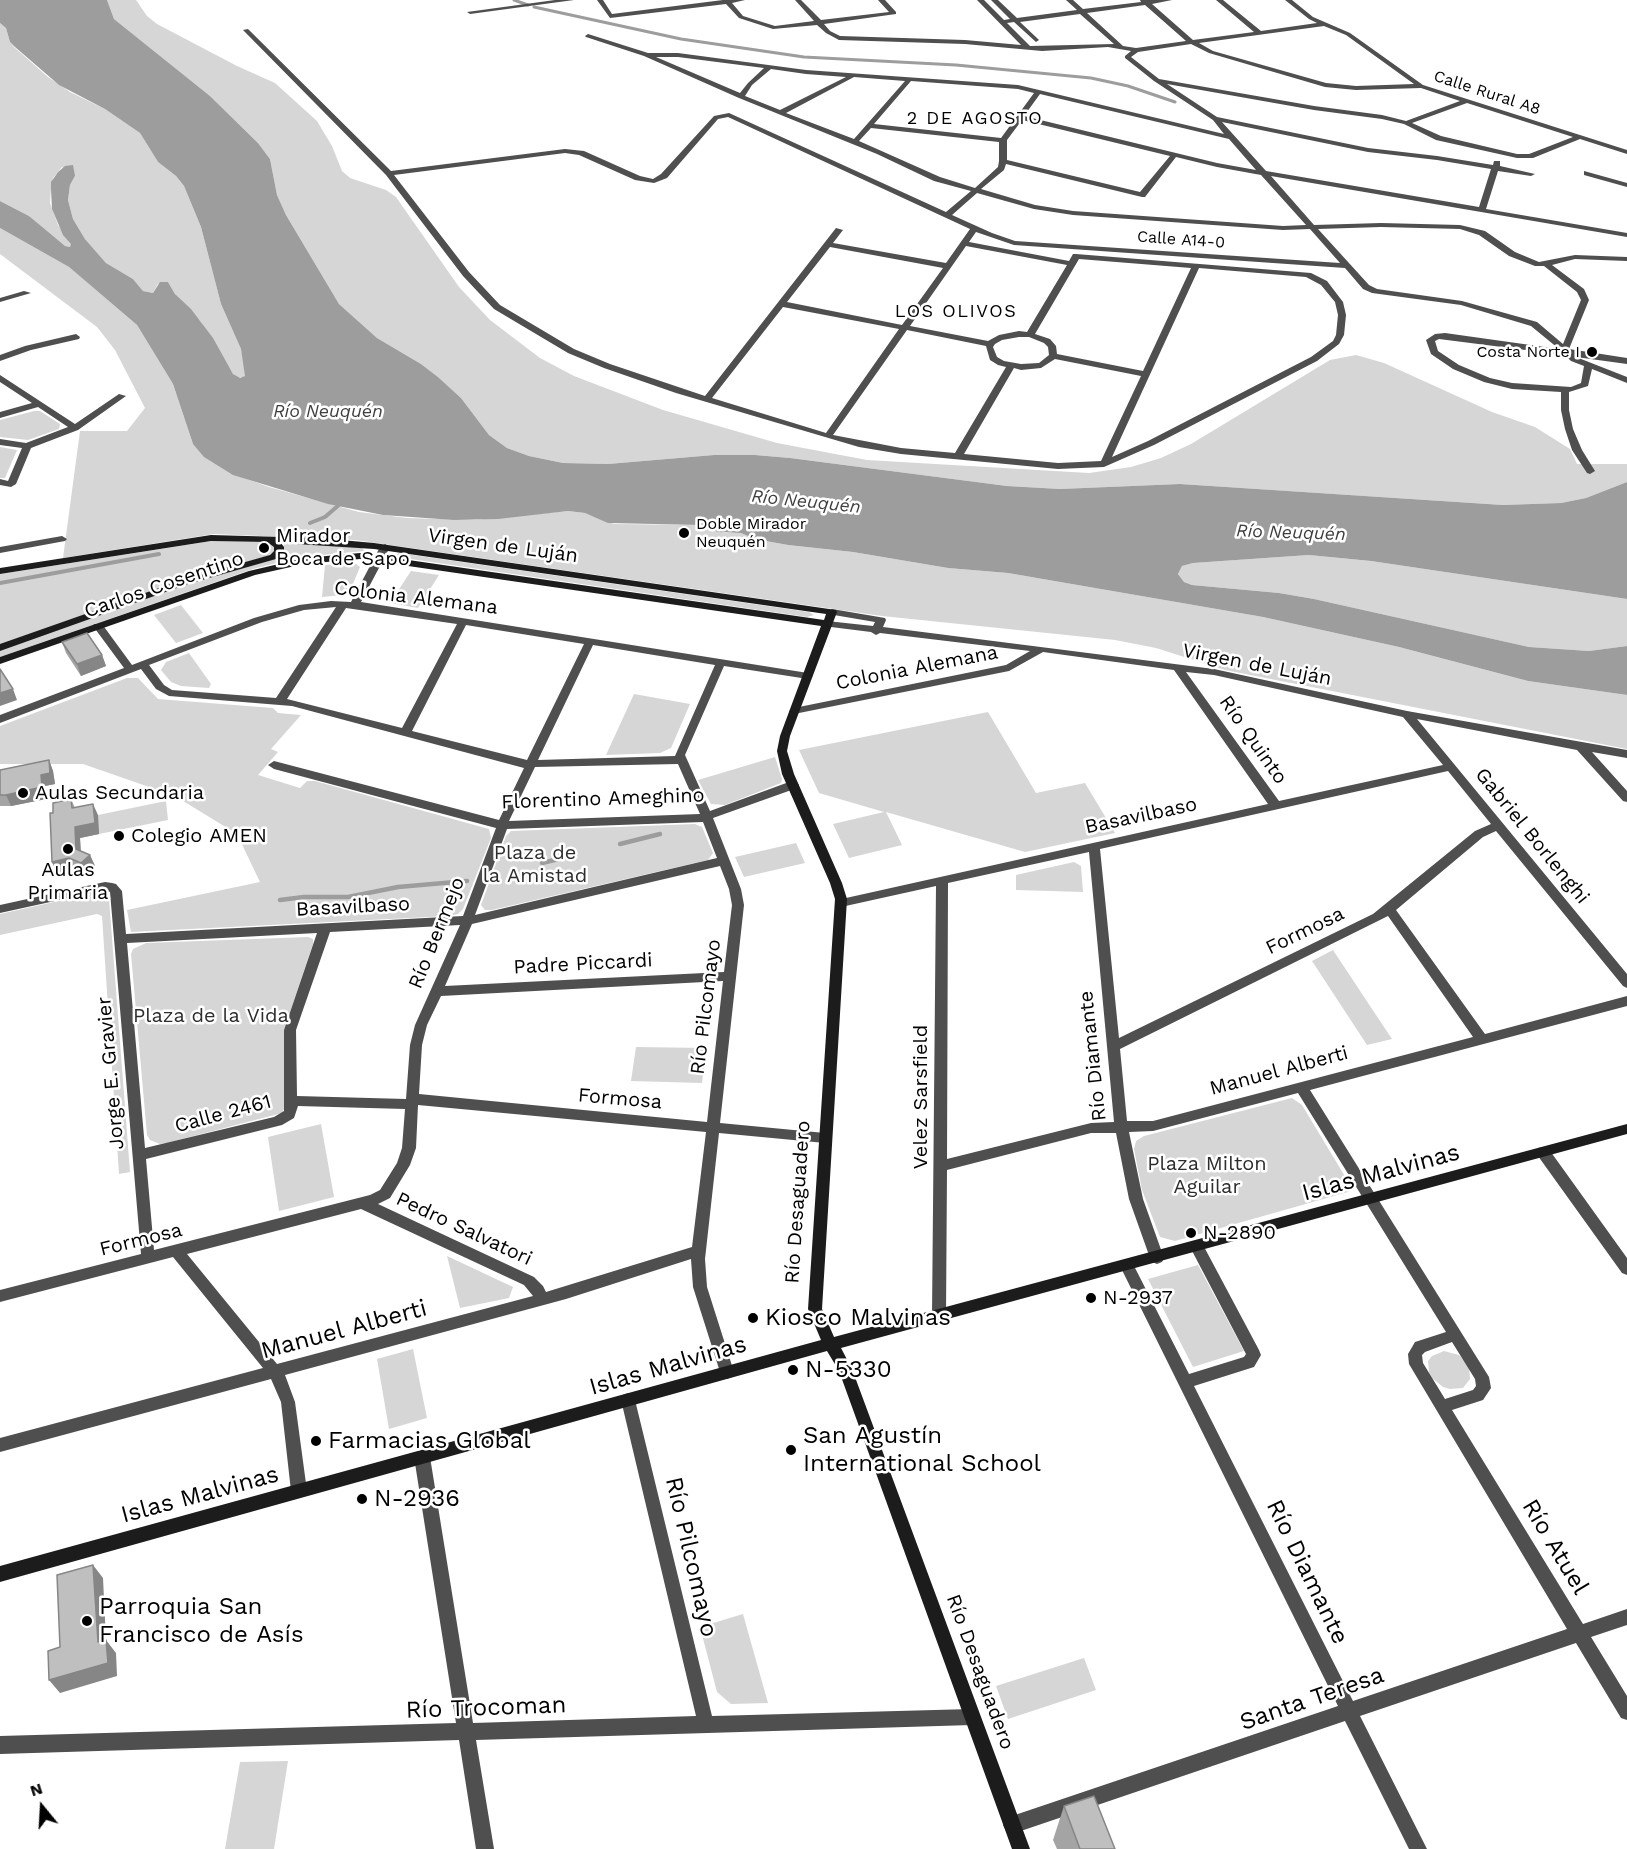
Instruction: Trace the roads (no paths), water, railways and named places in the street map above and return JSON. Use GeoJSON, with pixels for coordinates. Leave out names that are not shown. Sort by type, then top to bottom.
{"type":"FeatureCollection","features":[{"type":"Feature","properties":{"kind":"street"},"geometry":{"type":"LineString","coordinates":[[470,12],[572,0]]}},
{"type":"Feature","properties":{"kind":"street"},"geometry":{"type":"LineString","coordinates":[[600,0],[610,16],[742,0]]}},
{"type":"Feature","properties":{"kind":"street"},"geometry":{"type":"LineString","coordinates":[[798,0],[831,35],[839,38],[936,41],[1054,49],[1099,45],[1136,50]]}},
{"type":"Feature","properties":{"kind":"street"},"geometry":{"type":"LineString","coordinates":[[727,1],[741,17],[766,26],[783,28],[894,13],[881,0]]}},
{"type":"Feature","properties":{"kind":"street"},"geometry":{"type":"LineString","coordinates":[[980,0],[1028,48]]}},
{"type":"Feature","properties":{"kind":"street"},"geometry":{"type":"LineString","coordinates":[[994,0],[1035,39]]}},
{"type":"Feature","properties":{"kind":"street"},"geometry":{"type":"LineString","coordinates":[[1069,0],[1121,47]]}},
{"type":"Feature","properties":{"kind":"street"},"geometry":{"type":"LineString","coordinates":[[1002,22],[1169,0]]}},
{"type":"Feature","properties":{"kind":"street"},"geometry":{"type":"LineString","coordinates":[[1219,0],[1260,33]]}},
{"type":"Feature","properties":{"kind":"street","name":"Calle Rural A8"},"geometry":{"type":"LineString","coordinates":[[1288,0],[1311,18],[1348,34],[1421,86],[1627,152]]}},
{"type":"Feature","properties":{"kind":"street"},"geometry":{"type":"LineString","coordinates":[[1145,2],[1192,42],[1211,52],[1325,85],[1356,88],[1421,86]]}},
{"type":"Feature","properties":{"kind":"street"},"geometry":{"type":"LineString","coordinates":[[1325,24],[1136,50],[1128,54],[1128,59],[1215,119],[1366,287],[1375,291],[1462,303],[1534,324],[1548,334],[1564,351],[1588,366],[1627,380]]}},
{"type":"Feature","properties":{"kind":"street"},"geometry":{"type":"LineString","coordinates":[[246,30],[389,173],[466,274],[498,307],[572,351],[641,379],[828,436],[880,448],[958,456],[1058,466],[1104,464],[1151,443],[1314,359],[1332,346],[1340,335],[1342,315],[1339,302],[1330,289],[1317,279],[1297,273],[1076,256],[963,243]]}},
{"type":"Feature","properties":{"kind":"street"},"geometry":{"type":"LineString","coordinates":[[588,36],[646,56],[855,142],[931,177],[1025,205],[1063,212],[1312,229],[1381,225],[1468,228],[1482,232],[1518,257],[1546,264],[1581,291],[1585,300],[1564,351]]}},
{"type":"Feature","properties":{"kind":"street"},"geometry":{"type":"LineString","coordinates":[[646,56],[678,55],[769,68],[1003,85],[1038,91],[1233,138]]}},
{"type":"Feature","properties":{"kind":"street"},"geometry":{"type":"LineString","coordinates":[[741,97],[750,84],[769,68]]}},
{"type":"Feature","properties":{"kind":"street"},"geometry":{"type":"LineString","coordinates":[[780,113],[853,75]]}},
{"type":"Feature","properties":{"kind":"street"},"geometry":{"type":"LineString","coordinates":[[855,142],[910,79]]}},
{"type":"Feature","properties":{"kind":"street"},"geometry":{"type":"LineString","coordinates":[[1156,80],[1314,108],[1383,117],[1406,123],[1439,138],[1501,153],[1530,156],[1580,137]]}},
{"type":"Feature","properties":{"kind":"street"},"geometry":{"type":"LineString","coordinates":[[947,216],[1001,168],[1003,140],[1038,91]]}},
{"type":"Feature","properties":{"kind":"street"},"geometry":{"type":"LineString","coordinates":[[1406,123],[1466,101]]}},
{"type":"Feature","properties":{"kind":"street","name":"Calle A14-0"},"geometry":{"type":"LineString","coordinates":[[389,173],[565,151],[581,153],[638,178],[654,181],[664,176],[716,117],[729,115],[974,229],[1014,243],[1076,256],[1346,266]]}},
{"type":"Feature","properties":{"kind":"street"},"geometry":{"type":"LineString","coordinates":[[1020,117],[1173,156],[1264,174],[1627,235]]}},
{"type":"Feature","properties":{"kind":"street"},"geometry":{"type":"LineString","coordinates":[[1215,119],[1368,150],[1531,174]]}},
{"type":"Feature","properties":{"kind":"street"},"geometry":{"type":"LineString","coordinates":[[869,126],[1003,140]]}},
{"type":"Feature","properties":{"kind":"street"},"geometry":{"type":"LineString","coordinates":[[1482,210],[1501,153]]}},
{"type":"Feature","properties":{"kind":"street"},"geometry":{"type":"LineString","coordinates":[[1003,161],[1142,195],[1173,156]]}},
{"type":"Feature","properties":{"kind":"street"},"geometry":{"type":"LineString","coordinates":[[1587,172],[1627,185]]}},
{"type":"Feature","properties":{"kind":"street"},"geometry":{"type":"LineString","coordinates":[[828,436],[974,229]]}},
{"type":"Feature","properties":{"kind":"street"},"geometry":{"type":"LineString","coordinates":[[707,399],[839,230]]}},
{"type":"Feature","properties":{"kind":"street"},"geometry":{"type":"LineString","coordinates":[[828,244],[947,266]]}},
{"type":"Feature","properties":{"kind":"street"},"geometry":{"type":"LineString","coordinates":[[1030,335],[1076,256]]}},
{"type":"Feature","properties":{"kind":"street"},"geometry":{"type":"LineString","coordinates":[[1546,264],[1575,257],[1627,259]]}},
{"type":"Feature","properties":{"kind":"street"},"geometry":{"type":"LineString","coordinates":[[1104,464],[1196,266]]}},
{"type":"Feature","properties":{"kind":"street"},"geometry":{"type":"LineString","coordinates":[[0,300],[27,293]]}},
{"type":"Feature","properties":{"kind":"street"},"geometry":{"type":"LineString","coordinates":[[782,304],[990,344],[1008,335],[1030,335],[1047,341],[1052,346],[1053,356]]}},
{"type":"Feature","properties":{"kind":"street"},"geometry":{"type":"LineString","coordinates":[[1588,366],[1585,384],[1565,391],[1512,386],[1476,376],[1440,357],[1431,348],[1430,340],[1438,336],[1445,336],[1564,351],[1627,362]]}},
{"type":"Feature","properties":{"kind":"street"},"geometry":{"type":"LineString","coordinates":[[0,358],[28,348],[76,337]]}},
{"type":"Feature","properties":{"kind":"street"},"geometry":{"type":"LineString","coordinates":[[990,344],[989,353],[993,358],[1011,366],[1022,368],[1041,365],[1053,356],[1146,374]]}},
{"type":"Feature","properties":{"kind":"street"},"geometry":{"type":"LineString","coordinates":[[958,456],[1011,366]]}},
{"type":"Feature","properties":{"kind":"street"},"geometry":{"type":"LineString","coordinates":[[0,378],[75,428]]}},
{"type":"Feature","properties":{"kind":"street"},"geometry":{"type":"LineString","coordinates":[[1565,391],[1565,410],[1569,429],[1577,450],[1590,471]]}},
{"type":"Feature","properties":{"kind":"street"},"geometry":{"type":"LineString","coordinates":[[0,442],[27,446],[75,428],[122,396]]}},
{"type":"Feature","properties":{"kind":"street"},"geometry":{"type":"LineString","coordinates":[[0,415],[39,404]]}},
{"type":"Feature","properties":{"kind":"street"},"geometry":{"type":"LineString","coordinates":[[0,482],[11,484],[27,446]]}},
{"type":"Feature","properties":{"kind":"street","name":"Virgen de Luján"},"geometry":{"type":"LineString","coordinates":[[0,571],[211,538],[324,541],[385,547],[881,620],[876,632]]}},
{"type":"Feature","properties":{"kind":"street"},"geometry":{"type":"LineString","coordinates":[[0,550],[62,539]]}},
{"type":"Feature","properties":{"kind":"street"},"geometry":{"type":"LineString","coordinates":[[0,648],[185,582],[276,555],[279,550],[277,544],[264,539]]}},
{"type":"Feature","properties":{"kind":"street"},"geometry":{"type":"LineString","coordinates":[[280,701],[385,547]]}},
{"type":"Feature","properties":{"kind":"street","name":"Carlos Cosentino"},"geometry":{"type":"LineString","coordinates":[[0,661],[213,585],[273,567],[322,559],[360,556],[379,558]]}},
{"type":"Feature","properties":{"kind":"street","name":"Virgen de Luján"},"geometry":{"type":"LineString","coordinates":[[379,558],[876,632],[1041,649],[1223,674],[1407,714],[1627,754]]}},
{"type":"Feature","properties":{"kind":"street","name":"Colonia Alemana"},"geometry":{"type":"LineString","coordinates":[[0,719],[276,614],[308,606],[348,604],[808,676]]}},
{"type":"Feature","properties":{"kind":"street","name":"Río Desaguadero"},"geometry":{"type":"LineString","coordinates":[[832,612],[794,711],[782,750],[793,785],[838,887],[841,903],[815,1309],[845,1369],[1021,1849]]}},
{"type":"Feature","properties":{"kind":"street"},"geometry":{"type":"LineString","coordinates":[[405,733],[463,621]]}},
{"type":"Feature","properties":{"kind":"street"},"geometry":{"type":"LineString","coordinates":[[98,626],[130,669]]}},
{"type":"Feature","properties":{"kind":"street","name":"Río Bermejo"},"geometry":{"type":"LineString","coordinates":[[362,1203],[385,1194],[403,1165],[409,1148],[417,1038],[467,920],[502,825],[590,641]]}},
{"type":"Feature","properties":{"kind":"street","name":"Colonia Alemana"},"geometry":{"type":"LineString","coordinates":[[794,711],[1009,668],[1041,649]]}},
{"type":"Feature","properties":{"kind":"street"},"geometry":{"type":"LineString","coordinates":[[143,664],[160,687],[169,693],[280,701],[530,765],[681,760],[681,749],[722,662]]}},
{"type":"Feature","properties":{"kind":"street","name":"Río Quinto"},"geometry":{"type":"LineString","coordinates":[[1177,668],[1276,806]]}},
{"type":"Feature","properties":{"kind":"street","name":"Gabriel Borlenghi"},"geometry":{"type":"LineString","coordinates":[[1407,714],[1627,983]]}},
{"type":"Feature","properties":{"kind":"street"},"geometry":{"type":"LineString","coordinates":[[1581,747],[1627,798]]}},
{"type":"Feature","properties":{"kind":"street","name":"Río Pilcomayo"},"geometry":{"type":"LineString","coordinates":[[681,760],[707,817],[738,905],[698,1251],[699,1281],[727,1372]]}},
{"type":"Feature","properties":{"kind":"street","name":"Florentino Ameghino"},"geometry":{"type":"LineString","coordinates":[[274,765],[502,825],[707,817],[793,785]]}},
{"type":"Feature","properties":{"kind":"street","name":"Basavilbaso"},"geometry":{"type":"LineString","coordinates":[[841,903],[1450,767]]}},
{"type":"Feature","properties":{"kind":"street","name":"Formosa"},"geometry":{"type":"LineString","coordinates":[[1113,1047],[1389,909],[1479,834],[1498,825]]}},
{"type":"Feature","properties":{"kind":"street","name":"Río Diamante"},"geometry":{"type":"LineString","coordinates":[[1094,846],[1121,1127],[1136,1199],[1157,1258]]}},
{"type":"Feature","properties":{"kind":"street","name":"Basavilbaso"},"geometry":{"type":"LineString","coordinates":[[121,939],[467,920],[724,861]]}},
{"type":"Feature","properties":{"kind":"street","name":"Velez Sarsfield"},"geometry":{"type":"LineString","coordinates":[[939,1315],[942,880]]}},
{"type":"Feature","properties":{"kind":"street","name":"Jorge E. Gravier"},"geometry":{"type":"LineString","coordinates":[[0,909],[101,886],[112,887],[117,893],[148,1258]]}},
{"type":"Feature","properties":{"kind":"street"},"geometry":{"type":"LineString","coordinates":[[1389,909],[1482,1039]]}},
{"type":"Feature","properties":{"kind":"street"},"geometry":{"type":"LineString","coordinates":[[291,1101],[290,1030],[326,928]]}},
{"type":"Feature","properties":{"kind":"street","name":"Padre Piccardi"},"geometry":{"type":"LineString","coordinates":[[437,991],[730,976]]}},
{"type":"Feature","properties":{"kind":"street","name":"Manuel Alberti"},"geometry":{"type":"LineString","coordinates":[[940,1166],[1091,1128],[1153,1126],[1627,1001]]}},
{"type":"Feature","properties":{"kind":"street"},"geometry":{"type":"LineString","coordinates":[[1301,1086],[1479,1371],[1484,1388],[1478,1395],[1442,1407]]}},
{"type":"Feature","properties":{"kind":"street","name":"Calle 2461"},"geometry":{"type":"LineString","coordinates":[[139,1155],[280,1120],[289,1114],[291,1101],[412,1102]]}},
{"type":"Feature","properties":{"kind":"street","name":"Formosa"},"geometry":{"type":"LineString","coordinates":[[412,1102],[825,1138]]}},
{"type":"Feature","properties":{"kind":"street","name":"Islas Malvinas"},"geometry":{"type":"LineString","coordinates":[[0,1574],[727,1372],[1157,1258],[1627,1129]]}},
{"type":"Feature","properties":{"kind":"street"},"geometry":{"type":"LineString","coordinates":[[1543,1152],[1627,1269]]}},
{"type":"Feature","properties":{"kind":"street","name":"Formosa"},"geometry":{"type":"LineString","coordinates":[[0,1296],[362,1203]]}},
{"type":"Feature","properties":{"kind":"street","name":"Pedro Salvatori"},"geometry":{"type":"LineString","coordinates":[[362,1203],[526,1279],[536,1286],[541,1300]]}},
{"type":"Feature","properties":{"kind":"street"},"geometry":{"type":"LineString","coordinates":[[1185,1382],[1249,1362],[1254,1355],[1197,1247]]}},
{"type":"Feature","properties":{"kind":"street"},"geometry":{"type":"LineString","coordinates":[[176,1251],[275,1372],[283,1386],[288,1402],[299,1491]]}},
{"type":"Feature","properties":{"kind":"street","name":"Manuel Alberti"},"geometry":{"type":"LineString","coordinates":[[0,1445],[541,1300],[698,1251]]}},
{"type":"Feature","properties":{"kind":"street","name":"Río Diamante"},"geometry":{"type":"LineString","coordinates":[[1127,1266],[1418,1849]]}},
{"type":"Feature","properties":{"kind":"street","name":"Río Atuel"},"geometry":{"type":"LineString","coordinates":[[1455,1335],[1424,1344],[1414,1354],[1419,1369],[1627,1712]]}},
{"type":"Feature","properties":{"kind":"street","name":"Río Pilcomayo"},"geometry":{"type":"LineString","coordinates":[[628,1400],[706,1725]]}},
{"type":"Feature","properties":{"kind":"street"},"geometry":{"type":"LineString","coordinates":[[422,1457],[485,1849]]}},
{"type":"Feature","properties":{"kind":"street","name":"Santa Teresa"},"geometry":{"type":"LineString","coordinates":[[1012,1825],[1627,1617]]}},
{"type":"Feature","properties":{"kind":"street","name":"Río Trocoman"},"geometry":{"type":"LineString","coordinates":[[0,1745],[972,1717]]}},
{"type":"Feature","properties":{"kind":"water","name":"Río Neuquén"},"geometry":{"type":"Polygon","coordinates":[[[0,0],[107,0],[114,19],[210,96],[258,143],[270,159],[277,195],[286,215],[339,304],[377,338],[438,377],[461,398],[489,435],[507,448],[529,456],[563,463],[608,464],[714,455],[755,455],[1007,486],[1060,489],[1180,484],[1503,505],[1561,503],[1586,498],[1627,482],[1627,599],[1371,561],[1309,555],[1193,563],[1182,566],[1178,574],[1184,582],[1192,585],[1279,593],[1314,599],[1529,647],[1589,651],[1627,646],[1627,695],[1528,681],[1399,647],[1263,617],[1008,573],[948,568],[853,552],[788,545],[755,539],[741,533],[718,532],[700,525],[608,523],[585,513],[568,511],[498,519],[454,520],[383,515],[328,504],[233,475],[204,457],[193,444],[173,384],[137,325],[69,267],[0,228],[0,201],[29,216],[65,246],[70,247],[71,244],[63,235],[52,209],[51,182],[65,166],[73,165],[75,176],[70,185],[68,200],[73,219],[85,239],[106,263],[133,279],[143,291],[153,293],[160,282],[168,282],[175,294],[191,309],[213,338],[233,374],[240,378],[245,376],[241,349],[221,304],[201,227],[184,186],[176,176],[158,162],[140,133],[105,109],[59,85],[10,42],[6,28],[0,23],[0,0]]]}},
{"type":"Feature","properties":{"kind":"waterway"},"geometry":{"type":"LineString","coordinates":[[514,0],[528,5]]}},
{"type":"Feature","properties":{"kind":"waterway"},"geometry":{"type":"LineString","coordinates":[[534,7],[681,39],[804,57],[956,65],[1091,78],[1128,86],[1175,102]]}},
{"type":"Feature","properties":{"kind":"waterway"},"geometry":{"type":"LineString","coordinates":[[310,523],[325,517],[340,504]]}},
{"type":"Feature","properties":{"kind":"waterway"},"geometry":{"type":"LineString","coordinates":[[0,583],[159,554]]}},
{"type":"Feature","properties":{"kind":"waterway"},"geometry":{"type":"LineString","coordinates":[[620,844],[660,834]]}},
{"type":"Feature","properties":{"kind":"waterway"},"geometry":{"type":"LineString","coordinates":[[542,863],[567,857]]}},
{"type":"Feature","properties":{"kind":"waterway"},"geometry":{"type":"LineString","coordinates":[[280,900],[304,897],[348,897],[398,887],[467,881]]}},
{"type":"Feature","properties":{"kind":"place","name":"Costa Norte I"},"geometry":{"type":"Point","coordinates":[1592,352]}},
{"type":"Feature","properties":{"kind":"place","name":"Doble Mirador Neuquén"},"geometry":{"type":"Point","coordinates":[684,533]}},
{"type":"Feature","properties":{"kind":"place","name":"Mirador Boca de Sapo"},"geometry":{"type":"Point","coordinates":[264,548]}},
{"type":"Feature","properties":{"kind":"place","name":"Aulas Secundaria"},"geometry":{"type":"Point","coordinates":[23,793]}},
{"type":"Feature","properties":{"kind":"place","name":"Colegio AMEN"},"geometry":{"type":"Point","coordinates":[119,836]}},
{"type":"Feature","properties":{"kind":"place","name":"Aulas Primaria"},"geometry":{"type":"Point","coordinates":[68,849]}},
{"type":"Feature","properties":{"kind":"place","name":"N-2890"},"geometry":{"type":"Point","coordinates":[1191,1233]}},
{"type":"Feature","properties":{"kind":"place","name":"N-2937"},"geometry":{"type":"Point","coordinates":[1091,1298]}},
{"type":"Feature","properties":{"kind":"place","name":"Kiosco Malvinas"},"geometry":{"type":"Point","coordinates":[753,1318]}},
{"type":"Feature","properties":{"kind":"place","name":"N-5330"},"geometry":{"type":"Point","coordinates":[793,1370]}},
{"type":"Feature","properties":{"kind":"place","name":"Farmacias Global"},"geometry":{"type":"Point","coordinates":[316,1441]}},
{"type":"Feature","properties":{"kind":"place","name":"San Agustín International School"},"geometry":{"type":"Point","coordinates":[791,1450]}},
{"type":"Feature","properties":{"kind":"place","name":"N-2936"},"geometry":{"type":"Point","coordinates":[362,1499]}},
{"type":"Feature","properties":{"kind":"place","name":"Parroquia San Francisco de Asís"},"geometry":{"type":"Point","coordinates":[87,1621]}},
{"type":"Feature","properties":{"kind":"district","name":"2 DE AGOSTO"},"geometry":{"type":"Point","coordinates":[975,119]}},
{"type":"Feature","properties":{"kind":"district","name":"LOS OLIVOS"},"geometry":{"type":"Point","coordinates":[956,312]}},
{"type":"Feature","properties":{"kind":"park label","name":"Plaza de la Amistad"},"geometry":{"type":"Point","coordinates":[535,864]}},
{"type":"Feature","properties":{"kind":"park label","name":"Plaza de la Vida"},"geometry":{"type":"Point","coordinates":[211,1016]}},
{"type":"Feature","properties":{"kind":"park label","name":"Plaza Milton Aguilar"},"geometry":{"type":"Point","coordinates":[1207,1176]}}]}
